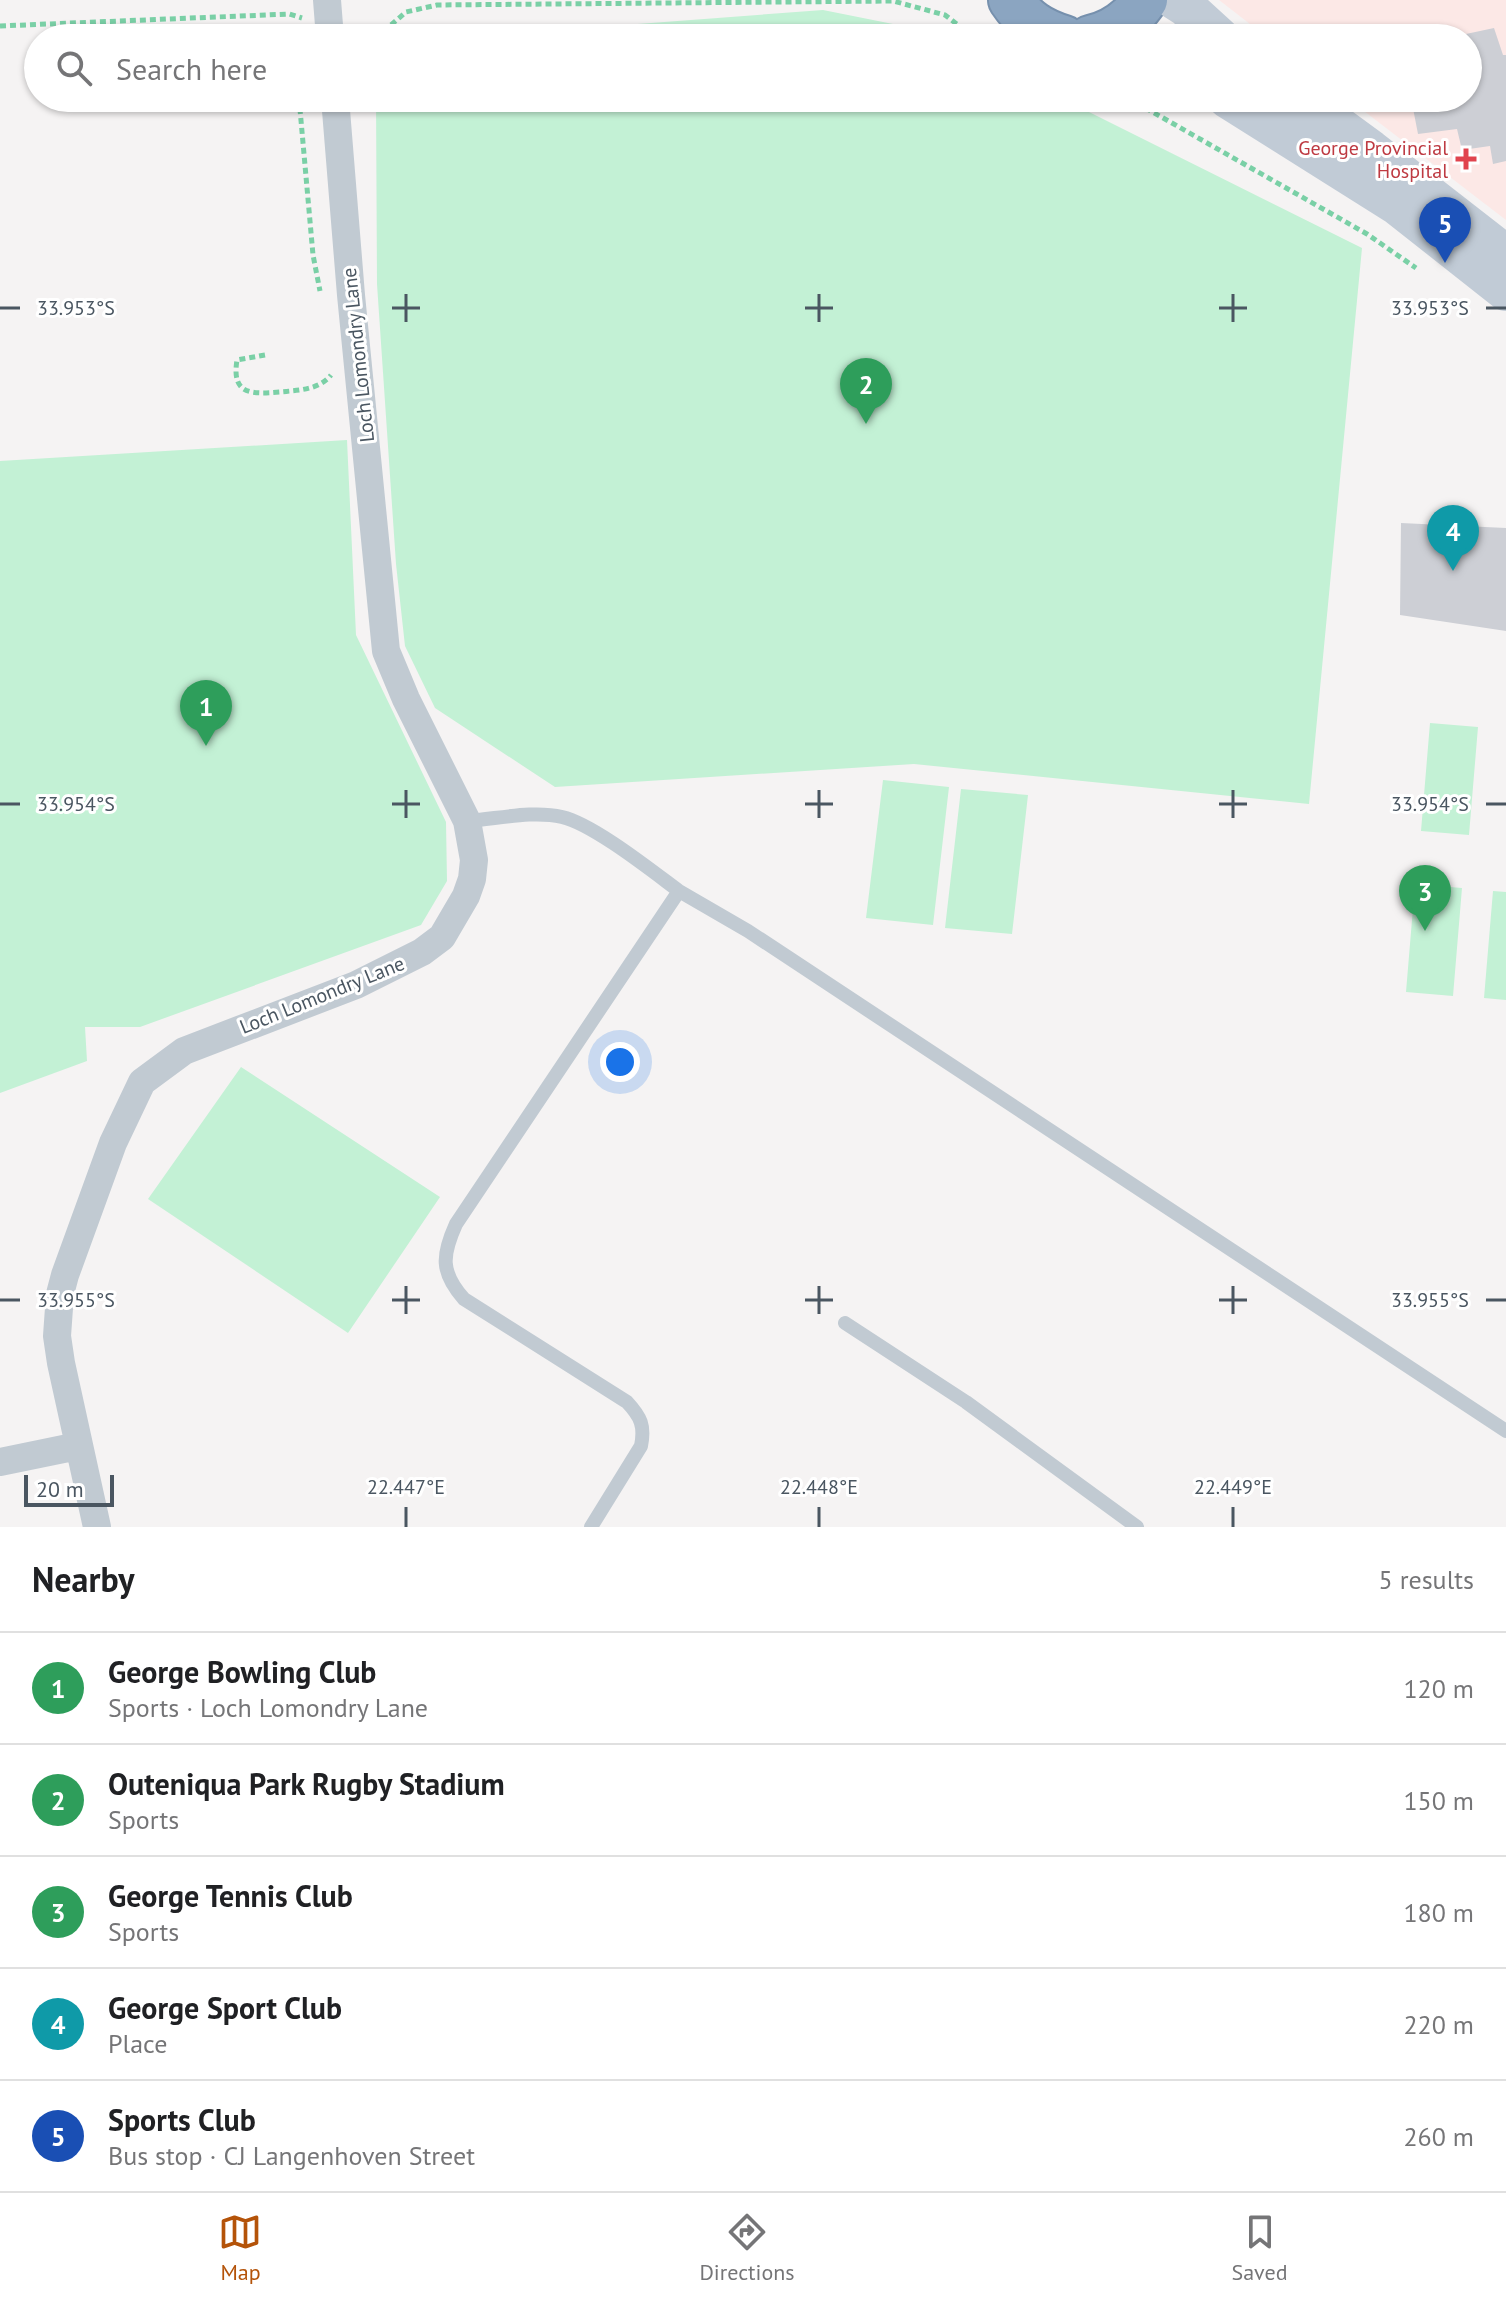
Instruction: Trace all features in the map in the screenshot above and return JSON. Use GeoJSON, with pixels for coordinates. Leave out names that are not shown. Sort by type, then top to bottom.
{"type":"FeatureCollection","features":[{"type":"Feature","properties":{"kind":"highway"},"geometry":{"type":"LineString","coordinates":[[1011,0],[1032,24]]}},
{"type":"Feature","properties":{"kind":"highway"},"geometry":{"type":"LineString","coordinates":[[1122,24],[1135,15],[1145,0]]}},
{"type":"Feature","properties":{"kind":"street"},"geometry":{"type":"LineString","coordinates":[[320,24],[327,0]]}},
{"type":"Feature","properties":{"kind":"street"},"geometry":{"type":"LineString","coordinates":[[1175,0],[1205,24]]}},
{"type":"Feature","properties":{"kind":"street","name":"Loch Lomondry Lane"},"geometry":{"type":"LineString","coordinates":[[97,1527],[57,1336],[60,1294],[113,1143],[142,1082],[184,1051],[381,974],[422,952],[442,937],[456,916],[472,879],[474,860],[467,821],[406,699],[386,651],[336,112]]}},
{"type":"Feature","properties":{"kind":"street"},"geometry":{"type":"LineString","coordinates":[[1249,112],[1397,205],[1493,291]]}},
{"type":"Feature","properties":{"kind":"street"},"geometry":{"type":"LineString","coordinates":[[1319,112],[1506,255]]}},
{"type":"Feature","properties":{"kind":"street"},"geometry":{"type":"LineString","coordinates":[[0,1462],[78,1446]]}},
{"type":"Feature","properties":{"kind":"lane"},"geometry":{"type":"LineString","coordinates":[[1397,205],[1404,223],[1424,245]]}},
{"type":"Feature","properties":{"kind":"lane"},"geometry":{"type":"LineString","coordinates":[[1493,291],[1506,299]]}},
{"type":"Feature","properties":{"kind":"lane"},"geometry":{"type":"LineString","coordinates":[[467,821],[546,815],[563,817],[632,857],[679,891],[748,931],[1506,1431]]}},
{"type":"Feature","properties":{"kind":"lane"},"geometry":{"type":"LineString","coordinates":[[591,1527],[641,1446],[644,1430],[640,1417],[627,1402],[464,1299],[451,1285],[445,1265],[445,1247],[456,1224],[679,891]]}},
{"type":"Feature","properties":{"kind":"lane"},"geometry":{"type":"LineString","coordinates":[[845,1323],[966,1402],[1137,1527]]}},
{"type":"Feature","properties":{"kind":"path"},"geometry":{"type":"LineString","coordinates":[[392,24],[406,12],[437,5],[893,1],[945,15],[957,24]]}},
{"type":"Feature","properties":{"kind":"path"},"geometry":{"type":"LineString","coordinates":[[48,24],[289,14],[302,17],[309,24]]}},
{"type":"Feature","properties":{"kind":"path"},"geometry":{"type":"LineString","coordinates":[[0,26],[24,25]]}},
{"type":"Feature","properties":{"kind":"path"},"geometry":{"type":"LineString","coordinates":[[300,112],[313,255],[323,303]]}},
{"type":"Feature","properties":{"kind":"path"},"geometry":{"type":"LineString","coordinates":[[1153,112],[1367,234],[1421,271]]}},
{"type":"Feature","properties":{"kind":"path"},"geometry":{"type":"LineString","coordinates":[[265,355],[237,360],[237,381],[244,391],[255,394],[303,390],[321,385],[331,377],[333,368]]}},
{"type":"Feature","properties":{"kind":"shaded area","name":"George Provincial Hospital"},"geometry":{"type":"Polygon","coordinates":[[[1219,0],[1506,0],[1506,220],[1365,112],[1482,112],[1482,24],[1250,24],[1219,0]]]}},
{"type":"Feature","properties":{"kind":"green space"},"geometry":{"type":"Polygon","coordinates":[[[823,10],[893,24],[638,24],[823,10]]]}},
{"type":"Feature","properties":{"kind":"green space"},"geometry":{"type":"Polygon","coordinates":[[[376,112],[1089,112],[1362,248],[1309,804],[914,764],[555,787],[435,708],[405,646],[396,564],[377,284],[376,112]]]}},
{"type":"Feature","properties":{"kind":"green space"},"geometry":{"type":"Polygon","coordinates":[[[347,440],[356,635],[446,822],[447,881],[421,925],[140,1027],[85,1027],[87,1061],[0,1093],[0,461],[347,440]]]}},
{"type":"Feature","properties":{"kind":"green space"},"geometry":{"type":"Polygon","coordinates":[[[1430,723],[1478,727],[1469,835],[1421,831],[1430,723]]]}},
{"type":"Feature","properties":{"kind":"green space"},"geometry":{"type":"Polygon","coordinates":[[[883,780],[949,787],[933,925],[866,918],[883,780]]]}},
{"type":"Feature","properties":{"kind":"green space"},"geometry":{"type":"Polygon","coordinates":[[[961,789],[1028,795],[1012,934],[945,928],[961,789]]]}},
{"type":"Feature","properties":{"kind":"green space"},"geometry":{"type":"Polygon","coordinates":[[[1415,884],[1462,888],[1453,996],[1406,992],[1415,884]]]}},
{"type":"Feature","properties":{"kind":"green space"},"geometry":{"type":"Polygon","coordinates":[[[1493,891],[1506,892],[1506,1000],[1484,998],[1493,891]]]}},
{"type":"Feature","properties":{"kind":"green space"},"geometry":{"type":"Polygon","coordinates":[[[241,1067],[440,1197],[348,1333],[148,1199],[241,1067]]]}},
{"type":"Feature","properties":{"kind":"building"},"geometry":{"type":"Polygon","coordinates":[[[1494,28],[1503,55],[1506,55],[1506,161],[1493,164],[1490,146],[1462,150],[1457,129],[1418,134],[1414,112],[1482,112],[1482,31],[1494,28]]]}},
{"type":"Feature","properties":{"kind":"building"},"geometry":{"type":"Polygon","coordinates":[[[1401,523],[1506,528],[1506,631],[1400,615],[1401,523]]]}},
{"type":"Feature","properties":{"kind":"place","name":"George Provincial Hospital"},"geometry":{"type":"Point","coordinates":[1466,159]}},
{"type":"Feature","properties":{"kind":"place","name":"Sports Club"},"geometry":{"type":"Point","coordinates":[1445,263]}},
{"type":"Feature","properties":{"kind":"place","name":"Outeniqua Park Rugby Stadium"},"geometry":{"type":"Point","coordinates":[866,424]}},
{"type":"Feature","properties":{"kind":"place","name":"George Sport Club"},"geometry":{"type":"Point","coordinates":[1453,571]}},
{"type":"Feature","properties":{"kind":"place","name":"George Bowling Club"},"geometry":{"type":"Point","coordinates":[206,746]}},
{"type":"Feature","properties":{"kind":"place","name":"George Tennis Club"},"geometry":{"type":"Point","coordinates":[1425,931]}}]}
